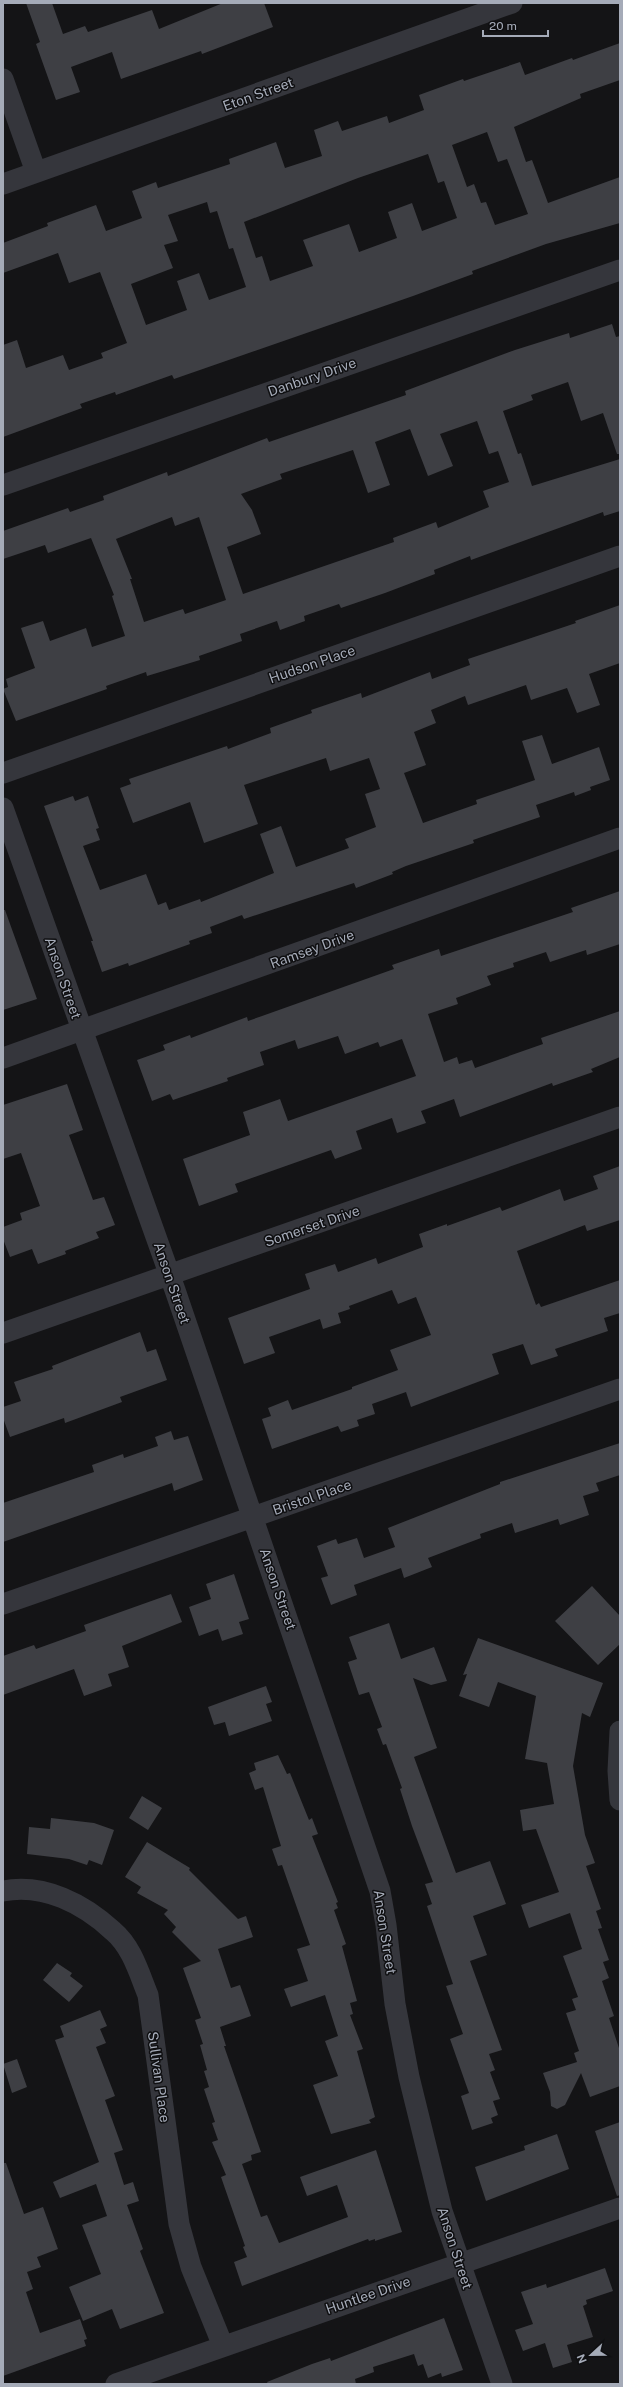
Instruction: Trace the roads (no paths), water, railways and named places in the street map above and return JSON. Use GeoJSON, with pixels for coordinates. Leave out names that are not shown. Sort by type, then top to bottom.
{"type":"FeatureCollection","features":[{"type":"Feature","properties":{"kind":"street","name":"Eton Street"},"geometry":{"type":"LineString","coordinates":[[3,184],[512,3]]}},
{"type":"Feature","properties":{"kind":"street"},"geometry":{"type":"LineString","coordinates":[[3,79],[36,172]]}},
{"type":"Feature","properties":{"kind":"street","name":"Danbury Drive"},"geometry":{"type":"LineString","coordinates":[[3,485],[620,270]]}},
{"type":"Feature","properties":{"kind":"street","name":"Hudson Place"},"geometry":{"type":"LineString","coordinates":[[3,773],[620,556]]}},
{"type":"Feature","properties":{"kind":"street","name":"Anson Street"},"geometry":{"type":"LineString","coordinates":[[3,808],[170,1276],[254,1518],[380,1891],[386,1925],[395,2004],[409,2077],[442,2211],[502,2384]]}},
{"type":"Feature","properties":{"kind":"street","name":"Ramsey Drive"},"geometry":{"type":"LineString","coordinates":[[3,1058],[620,838]]}},
{"type":"Feature","properties":{"kind":"street","name":"Somerset Drive"},"geometry":{"type":"LineString","coordinates":[[3,1333],[170,1276],[620,1117]]}},
{"type":"Feature","properties":{"kind":"street","name":"Bristol Place"},"geometry":{"type":"LineString","coordinates":[[3,1604],[254,1518],[620,1389]]}},
{"type":"Feature","properties":{"kind":"street"},"geometry":{"type":"LineString","coordinates":[[620,1731],[618,1772],[620,1800]]}},
{"type":"Feature","properties":{"kind":"street","name":"Sullivan Place"},"geometry":{"type":"LineString","coordinates":[[3,1891],[34,1889],[56,1895],[74,1903],[114,1931],[135,1961],[148,1995],[179,2224],[191,2267],[223,2346]]}},
{"type":"Feature","properties":{"kind":"street","name":"Huntlee Drive"},"geometry":{"type":"LineString","coordinates":[[116,2384],[620,2208]]}}]}
